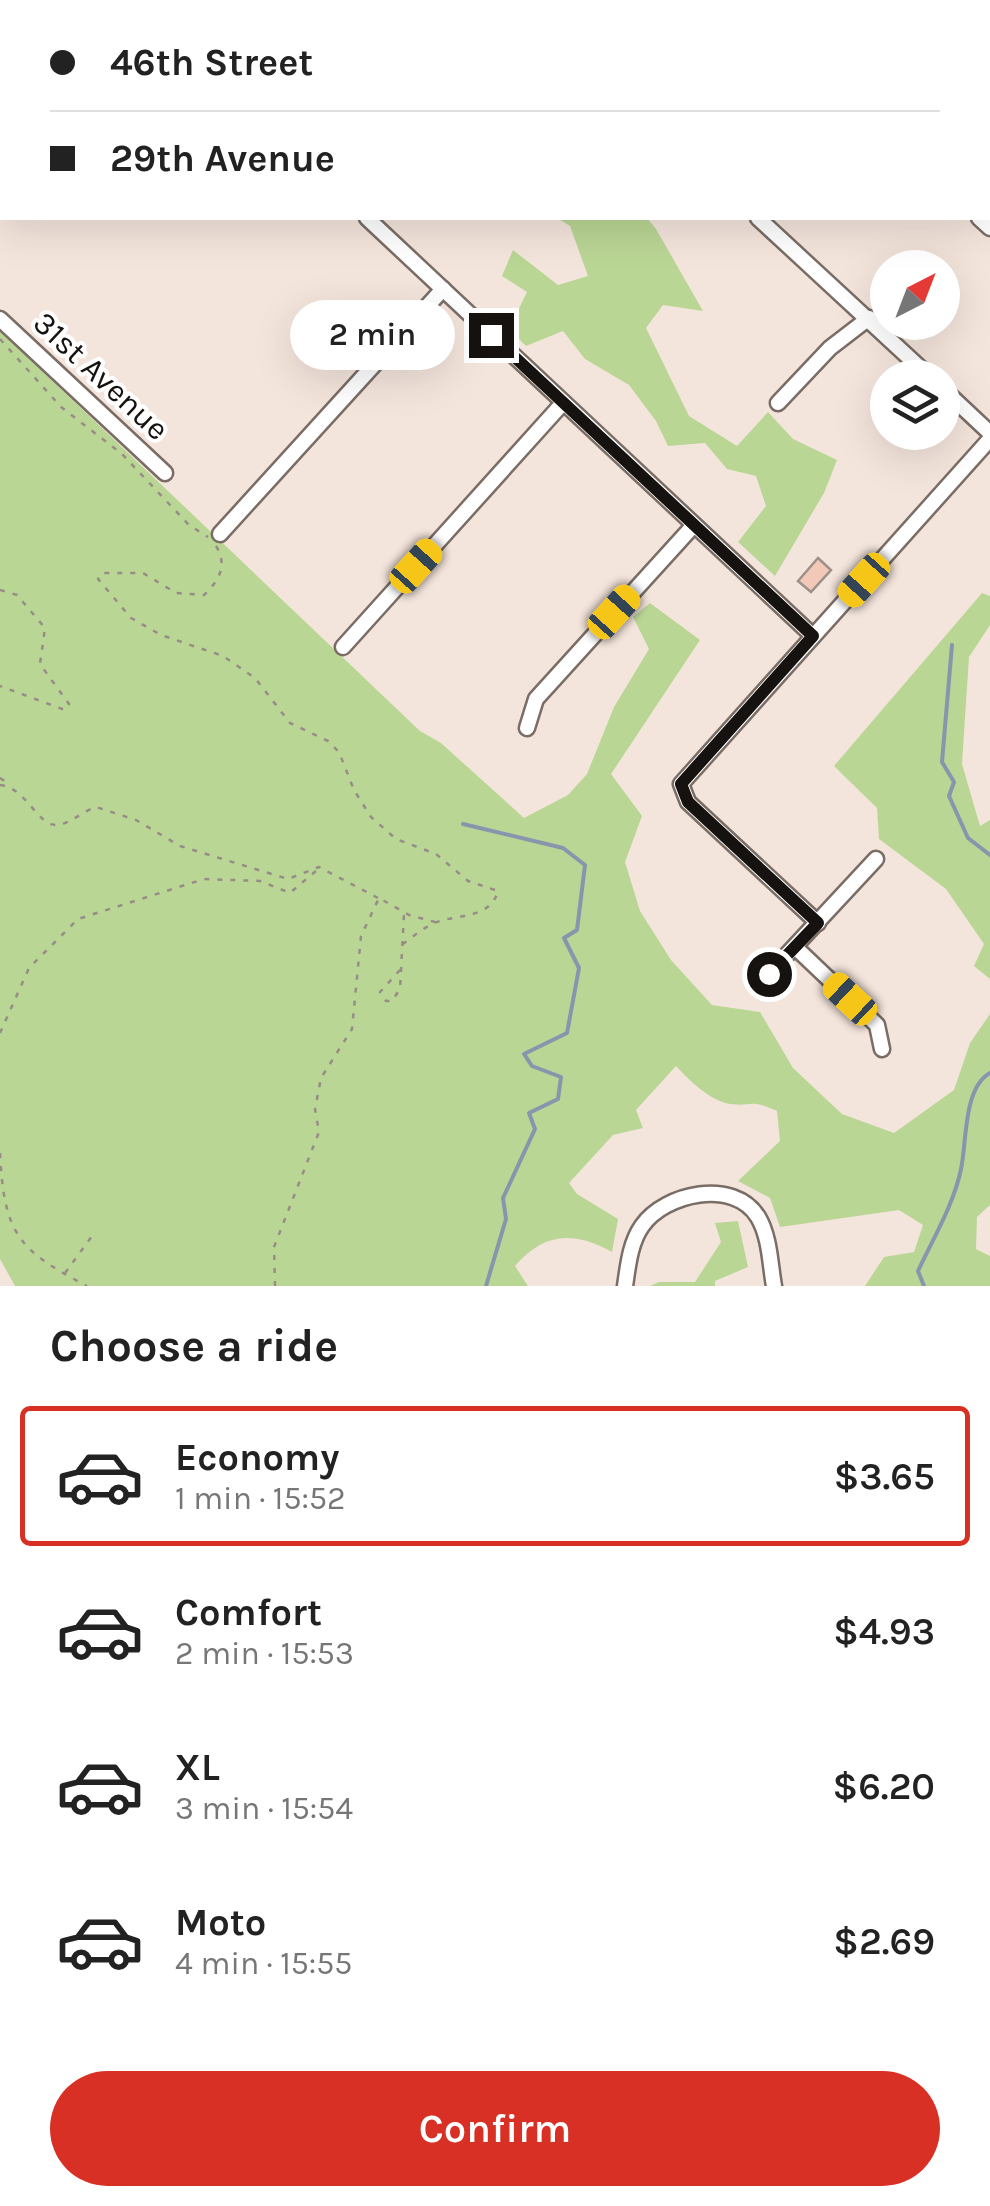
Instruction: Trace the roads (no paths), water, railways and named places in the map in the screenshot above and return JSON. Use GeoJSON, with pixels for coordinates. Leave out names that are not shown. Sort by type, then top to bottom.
{"type":"FeatureCollection","features":[{"type":"Feature","properties":{"kind":"street"},"geometry":{"type":"LineString","coordinates":[[369,220],[813,636]]}},
{"type":"Feature","properties":{"kind":"street"},"geometry":{"type":"LineString","coordinates":[[760,220],[912,360]]}},
{"type":"Feature","properties":{"kind":"street"},"geometry":{"type":"LineString","coordinates":[[220,534],[443,289]]}},
{"type":"Feature","properties":{"kind":"street"},"geometry":{"type":"LineString","coordinates":[[778,403],[830,348],[868,318]]}},
{"type":"Feature","properties":{"kind":"street","name":"31st Avenue"},"geometry":{"type":"LineString","coordinates":[[0,319],[165,473]]}},
{"type":"Feature","properties":{"kind":"street"},"geometry":{"type":"LineString","coordinates":[[344,646],[562,404]]}},
{"type":"Feature","properties":{"kind":"street"},"geometry":{"type":"LineString","coordinates":[[818,923],[688,802],[681,790],[690,770],[990,436],[960,406]]}},
{"type":"Feature","properties":{"kind":"street"},"geometry":{"type":"LineString","coordinates":[[527,728],[536,699],[694,525]]}},
{"type":"Feature","properties":{"kind":"street"},"geometry":{"type":"LineString","coordinates":[[769,974],[876,859]]}},
{"type":"Feature","properties":{"kind":"street"},"geometry":{"type":"LineString","coordinates":[[795,946],[878,1025],[882,1049]]}},
{"type":"Feature","properties":{"kind":"street"},"geometry":{"type":"LineString","coordinates":[[624,1286],[632,1246],[650,1216],[672,1203],[716,1194],[744,1202],[759,1219],[774,1286]]}},
{"type":"Feature","properties":{"kind":"waterway"},"geometry":{"type":"LineString","coordinates":[[952,645],[942,762],[954,782],[949,796],[968,838],[990,855]]}},
{"type":"Feature","properties":{"kind":"waterway"},"geometry":{"type":"LineString","coordinates":[[463,824],[563,848],[585,865],[577,930],[564,938],[579,968],[567,1033],[524,1054],[532,1066],[561,1077],[558,1099],[529,1113],[535,1129],[503,1198],[506,1219],[486,1286]]}},
{"type":"Feature","properties":{"kind":"waterway"},"geometry":{"type":"LineString","coordinates":[[924,1286],[918,1271],[958,1182],[975,1091],[990,1073]]}}]}
